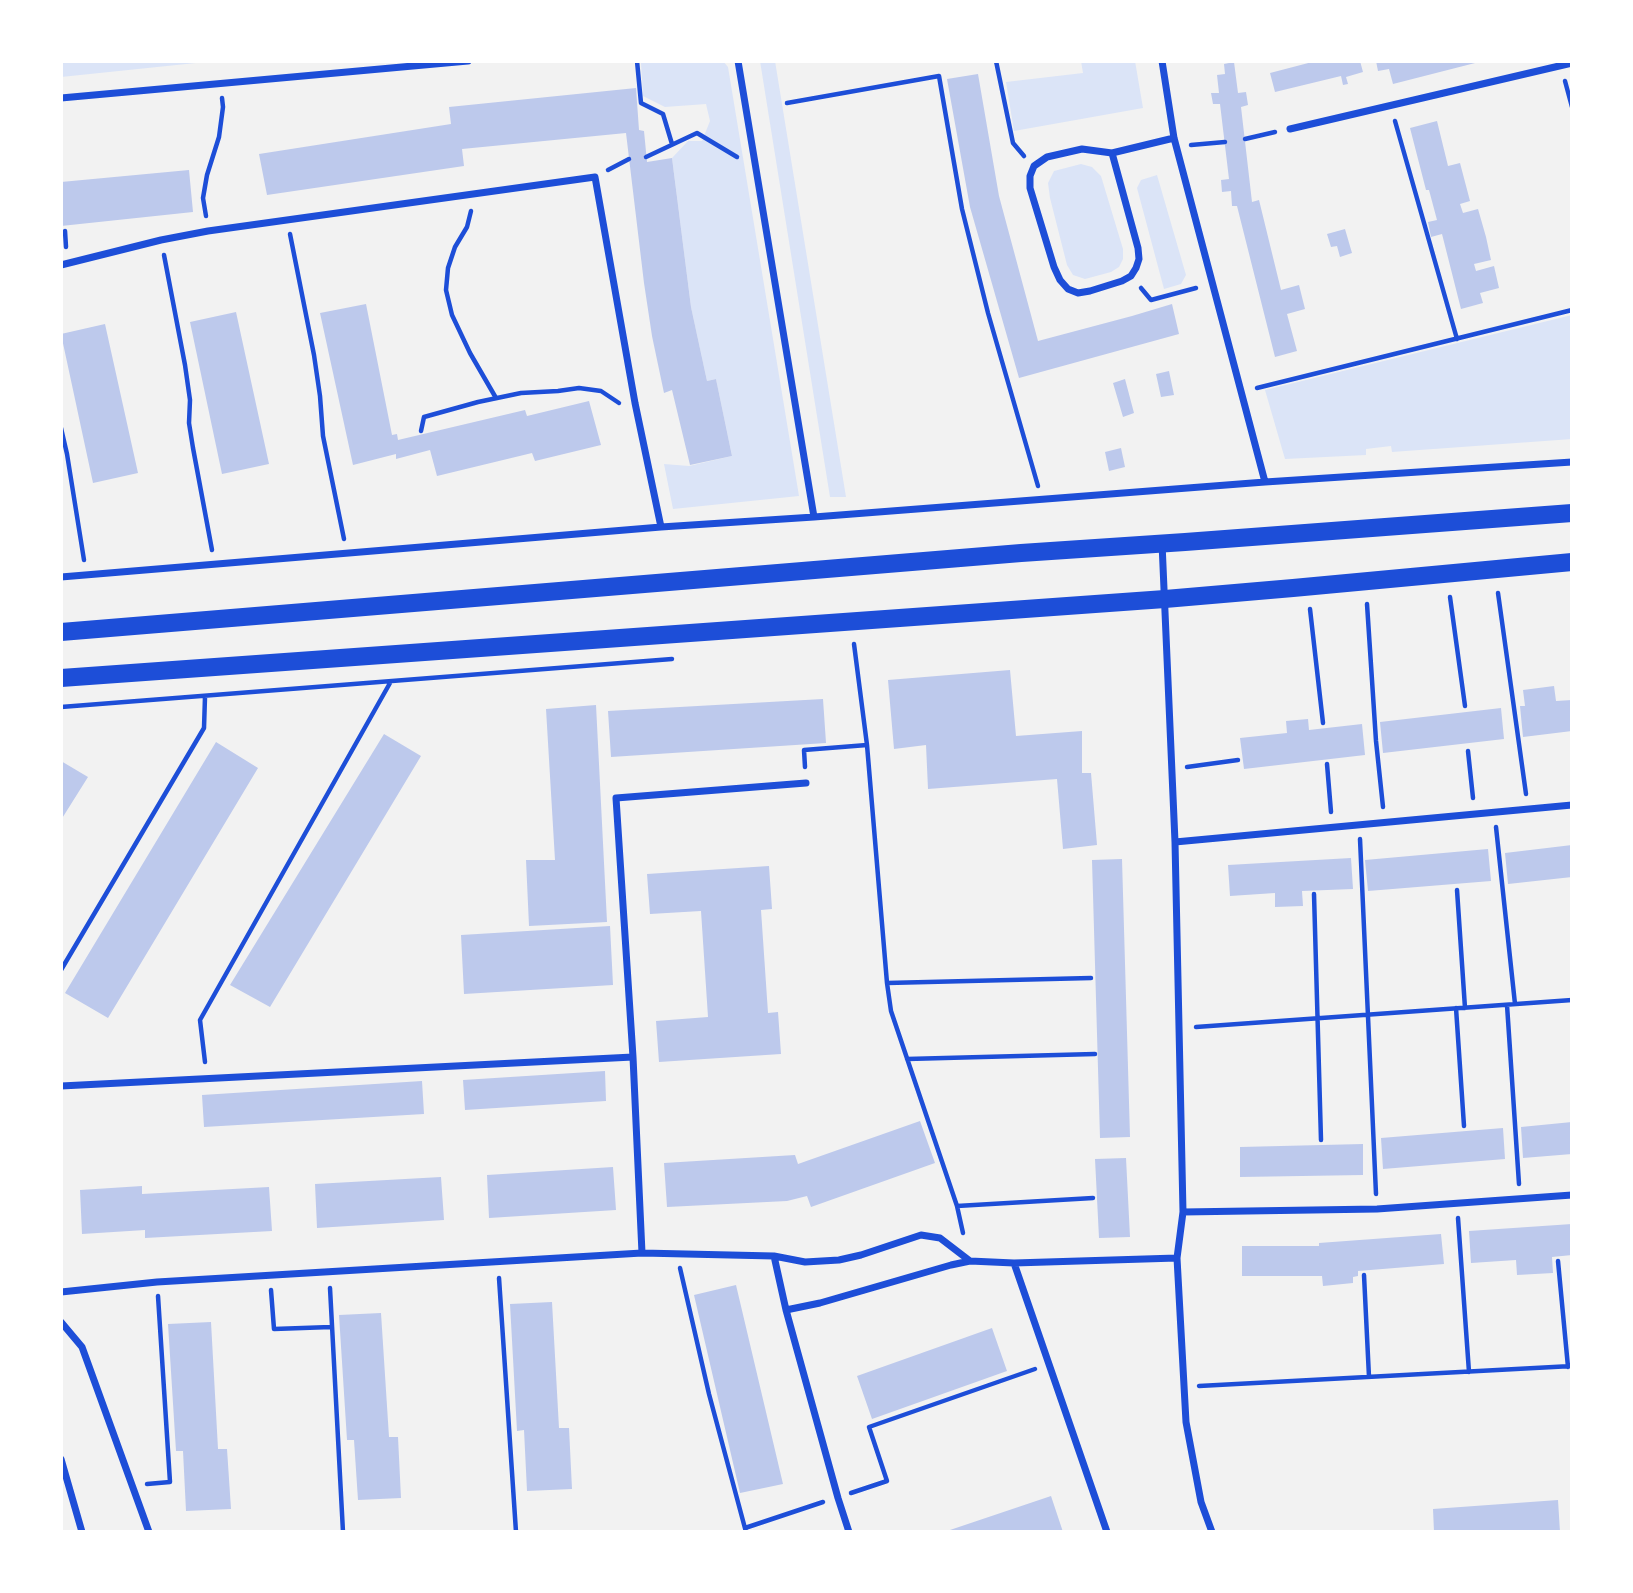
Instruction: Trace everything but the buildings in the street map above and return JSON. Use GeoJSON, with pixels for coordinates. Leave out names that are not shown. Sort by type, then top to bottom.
{"type":"FeatureCollection","features":[{"type":"Feature","properties":{"kind":"main road"},"geometry":{"type":"LineString","coordinates":[[61,632],[1007,554],[1572,513]]}},
{"type":"Feature","properties":{"kind":"main road"},"geometry":{"type":"LineString","coordinates":[[61,678],[1165,599],[1572,562]]}},
{"type":"Feature","properties":{"kind":"street"},"geometry":{"type":"LineString","coordinates":[[61,98],[468,61]]}},
{"type":"Feature","properties":{"kind":"street"},"geometry":{"type":"LineString","coordinates":[[738,61],[814,517]]}},
{"type":"Feature","properties":{"kind":"street"},"geometry":{"type":"LineString","coordinates":[[1162,61],[1174,138],[1265,482]]}},
{"type":"Feature","properties":{"kind":"street"},"geometry":{"type":"LineString","coordinates":[[1290,129],[1572,63]]}},
{"type":"Feature","properties":{"kind":"street"},"geometry":{"type":"LineString","coordinates":[[1112,153],[1139,259],[1131,276],[1078,293],[1068,289],[1054,267],[1030,188],[1030,176],[1034,166],[1047,157],[1082,149],[1112,153],[1174,138]]}},
{"type":"Feature","properties":{"kind":"street"},"geometry":{"type":"LineString","coordinates":[[61,265],[208,231],[595,177],[635,403],[661,527]]}},
{"type":"Feature","properties":{"kind":"street"},"geometry":{"type":"LineString","coordinates":[[61,577],[661,527],[1572,462]]}},
{"type":"Feature","properties":{"kind":"street"},"geometry":{"type":"LineString","coordinates":[[1162,543],[1175,842],[1183,1212],[1177,1258],[1186,1422],[1201,1502],[1212,1532]]}},
{"type":"Feature","properties":{"kind":"street"},"geometry":{"type":"LineString","coordinates":[[642,1253],[633,1057],[616,798],[806,783]]}},
{"type":"Feature","properties":{"kind":"street"},"geometry":{"type":"LineString","coordinates":[[1175,842],[1572,805]]}},
{"type":"Feature","properties":{"kind":"street"},"geometry":{"type":"LineString","coordinates":[[61,1086],[633,1057]]}},
{"type":"Feature","properties":{"kind":"street"},"geometry":{"type":"LineString","coordinates":[[1183,1212],[1377,1209],[1572,1195]]}},
{"type":"Feature","properties":{"kind":"street"},"geometry":{"type":"LineString","coordinates":[[61,1292],[157,1282],[642,1253],[774,1256],[805,1262],[839,1260],[921,1235],[940,1238],[970,1261]]}},
{"type":"Feature","properties":{"kind":"street"},"geometry":{"type":"LineString","coordinates":[[774,1256],[786,1310],[849,1532]]}},
{"type":"Feature","properties":{"kind":"street"},"geometry":{"type":"LineString","coordinates":[[786,1310],[970,1261],[1014,1263],[1177,1258]]}},
{"type":"Feature","properties":{"kind":"street"},"geometry":{"type":"LineString","coordinates":[[1014,1263],[1107,1532]]}},
{"type":"Feature","properties":{"kind":"street"},"geometry":{"type":"LineString","coordinates":[[61,1322],[82,1346],[149,1532]]}},
{"type":"Feature","properties":{"kind":"street"},"geometry":{"type":"LineString","coordinates":[[61,1459],[82,1532]]}},
{"type":"Feature","properties":{"kind":"path"},"geometry":{"type":"LineString","coordinates":[[637,61],[641,103],[663,114],[672,144]]}},
{"type":"Feature","properties":{"kind":"path"},"geometry":{"type":"LineString","coordinates":[[996,61],[1013,143],[1034,166]]}},
{"type":"Feature","properties":{"kind":"path"},"geometry":{"type":"LineString","coordinates":[[1560,65],[1572,107]]}},
{"type":"Feature","properties":{"kind":"path"},"geometry":{"type":"LineString","coordinates":[[787,103],[939,76],[965,222],[988,313],[1043,500]]}},
{"type":"Feature","properties":{"kind":"path"},"geometry":{"type":"LineString","coordinates":[[208,231],[203,198],[219,136],[223,107],[222,84]]}},
{"type":"Feature","properties":{"kind":"path"},"geometry":{"type":"LineString","coordinates":[[1391,105],[1457,339]]}},
{"type":"Feature","properties":{"kind":"path"},"geometry":{"type":"LineString","coordinates":[[1245,139],[1290,129]]}},
{"type":"Feature","properties":{"kind":"path"},"geometry":{"type":"LineString","coordinates":[[646,157],[697,133],[756,169]]}},
{"type":"Feature","properties":{"kind":"path"},"geometry":{"type":"LineString","coordinates":[[1177,149],[1224,142]]}},
{"type":"Feature","properties":{"kind":"path"},"geometry":{"type":"LineString","coordinates":[[475,193],[467,227],[455,247],[448,268],[446,290],[452,315],[496,398]]}},
{"type":"Feature","properties":{"kind":"path"},"geometry":{"type":"LineString","coordinates":[[287,220],[314,355],[323,436],[346,554]]}},
{"type":"Feature","properties":{"kind":"path"},"geometry":{"type":"LineString","coordinates":[[161,240],[186,365],[190,400],[189,423],[215,564]]}},
{"type":"Feature","properties":{"kind":"path"},"geometry":{"type":"LineString","coordinates":[[1131,276],[1152,300],[1196,288]]}},
{"type":"Feature","properties":{"kind":"path"},"geometry":{"type":"LineString","coordinates":[[1241,393],[1572,310]]}},
{"type":"Feature","properties":{"kind":"path"},"geometry":{"type":"LineString","coordinates":[[421,431],[424,417],[521,393],[579,388],[601,391],[617,403],[635,403]]}},
{"type":"Feature","properties":{"kind":"path"},"geometry":{"type":"LineString","coordinates":[[61,428],[87,575]]}},
{"type":"Feature","properties":{"kind":"path"},"geometry":{"type":"LineString","coordinates":[[1499,593],[1528,809]]}},
{"type":"Feature","properties":{"kind":"path"},"geometry":{"type":"LineString","coordinates":[[1450,597],[1465,706]]}},
{"type":"Feature","properties":{"kind":"path"},"geometry":{"type":"LineString","coordinates":[[1367,604],[1384,822]]}},
{"type":"Feature","properties":{"kind":"path"},"geometry":{"type":"LineString","coordinates":[[1310,608],[1323,723]]}},
{"type":"Feature","properties":{"kind":"path"},"geometry":{"type":"LineString","coordinates":[[867,643],[854,644],[867,745],[891,1011],[957,1206],[970,1261]]}},
{"type":"Feature","properties":{"kind":"path"},"geometry":{"type":"LineString","coordinates":[[61,707],[677,659]]}},
{"type":"Feature","properties":{"kind":"path"},"geometry":{"type":"LineString","coordinates":[[207,1078],[200,1020],[391,682]]}},
{"type":"Feature","properties":{"kind":"path"},"geometry":{"type":"LineString","coordinates":[[61,970],[204,728],[205,696]]}},
{"type":"Feature","properties":{"kind":"path"},"geometry":{"type":"LineString","coordinates":[[806,783],[804,750],[867,745]]}},
{"type":"Feature","properties":{"kind":"path"},"geometry":{"type":"LineString","coordinates":[[1468,751],[1475,814]]}},
{"type":"Feature","properties":{"kind":"path"},"geometry":{"type":"LineString","coordinates":[[1172,769],[1238,760]]}},
{"type":"Feature","properties":{"kind":"path"},"geometry":{"type":"LineString","coordinates":[[1327,764],[1332,827]]}},
{"type":"Feature","properties":{"kind":"path"},"geometry":{"type":"LineString","coordinates":[[1494,812],[1515,1004]]}},
{"type":"Feature","properties":{"kind":"path"},"geometry":{"type":"LineString","coordinates":[[1359,825],[1377,1209]]}},
{"type":"Feature","properties":{"kind":"path"},"geometry":{"type":"LineString","coordinates":[[1457,890],[1465,1008]]}},
{"type":"Feature","properties":{"kind":"path"},"geometry":{"type":"LineString","coordinates":[[1314,894],[1321,1140]]}},
{"type":"Feature","properties":{"kind":"path"},"geometry":{"type":"LineString","coordinates":[[887,983],[1091,978]]}},
{"type":"Feature","properties":{"kind":"path"},"geometry":{"type":"LineString","coordinates":[[1179,1029],[1572,1000]]}},
{"type":"Feature","properties":{"kind":"path"},"geometry":{"type":"LineString","coordinates":[[1507,1005],[1520,1199]]}},
{"type":"Feature","properties":{"kind":"path"},"geometry":{"type":"LineString","coordinates":[[1455,1008],[1464,1126]]}},
{"type":"Feature","properties":{"kind":"path"},"geometry":{"type":"LineString","coordinates":[[907,1059],[1095,1054]]}},
{"type":"Feature","properties":{"kind":"path"},"geometry":{"type":"LineString","coordinates":[[957,1206],[1093,1198]]}},
{"type":"Feature","properties":{"kind":"path"},"geometry":{"type":"LineString","coordinates":[[1457,1203],[1469,1372]]}},
{"type":"Feature","properties":{"kind":"path"},"geometry":{"type":"LineString","coordinates":[[677,1254],[709,1394],[746,1530],[887,1482],[869,1427],[1049,1364]]}},
{"type":"Feature","properties":{"kind":"path"},"geometry":{"type":"LineString","coordinates":[[498,1261],[516,1532]]}},
{"type":"Feature","properties":{"kind":"path"},"geometry":{"type":"LineString","coordinates":[[1185,1387],[1570,1367],[1558,1261]]}},
{"type":"Feature","properties":{"kind":"path"},"geometry":{"type":"LineString","coordinates":[[329,1272],[343,1532]]}},
{"type":"Feature","properties":{"kind":"path"},"geometry":{"type":"LineString","coordinates":[[270,1275],[274,1329],[331,1327]]}},
{"type":"Feature","properties":{"kind":"path"},"geometry":{"type":"LineString","coordinates":[[1364,1275],[1369,1377]]}},
{"type":"Feature","properties":{"kind":"path"},"geometry":{"type":"LineString","coordinates":[[154,1483],[170,1482],[157,1282]]}},
{"type":"Feature","properties":{"kind":"shaded area"},"geometry":{"type":"Polygon","coordinates":[[[61,61],[215,61],[61,77],[61,61]]]}},
{"type":"Feature","properties":{"kind":"shaded area"},"geometry":{"type":"Polygon","coordinates":[[[723,61],[728,67],[799,496],[673,509],[664,464],[689,466],[732,456],[716,379],[707,381],[691,307],[672,158],[688,141],[702,141],[710,121],[706,104],[665,107],[643,96],[641,63],[723,61]]]}},
{"type":"Feature","properties":{"kind":"shaded area"},"geometry":{"type":"Polygon","coordinates":[[[760,61],[775,61],[846,497],[830,497],[760,61]]]}},
{"type":"Feature","properties":{"kind":"shaded area"},"geometry":{"type":"Polygon","coordinates":[[[1081,61],[1135,61],[1143,108],[1014,131],[1006,82],[1083,73],[1081,61]]]}},
{"type":"Feature","properties":{"kind":"shaded area"},"geometry":{"type":"Polygon","coordinates":[[[1081,164],[1092,167],[1101,176],[1123,249],[1123,259],[1119,267],[1085,279],[1073,275],[1067,265],[1048,183],[1054,171],[1081,164]]]}},
{"type":"Feature","properties":{"kind":"shaded area"},"geometry":{"type":"Polygon","coordinates":[[[1157,175],[1186,275],[1181,284],[1164,289],[1137,188],[1141,180],[1157,175]]]}},
{"type":"Feature","properties":{"kind":"shaded area"},"geometry":{"type":"Polygon","coordinates":[[[1572,315],[1572,439],[1392,452],[1391,446],[1366,449],[1366,455],[1285,459],[1265,390],[1572,315]]]}}]}
